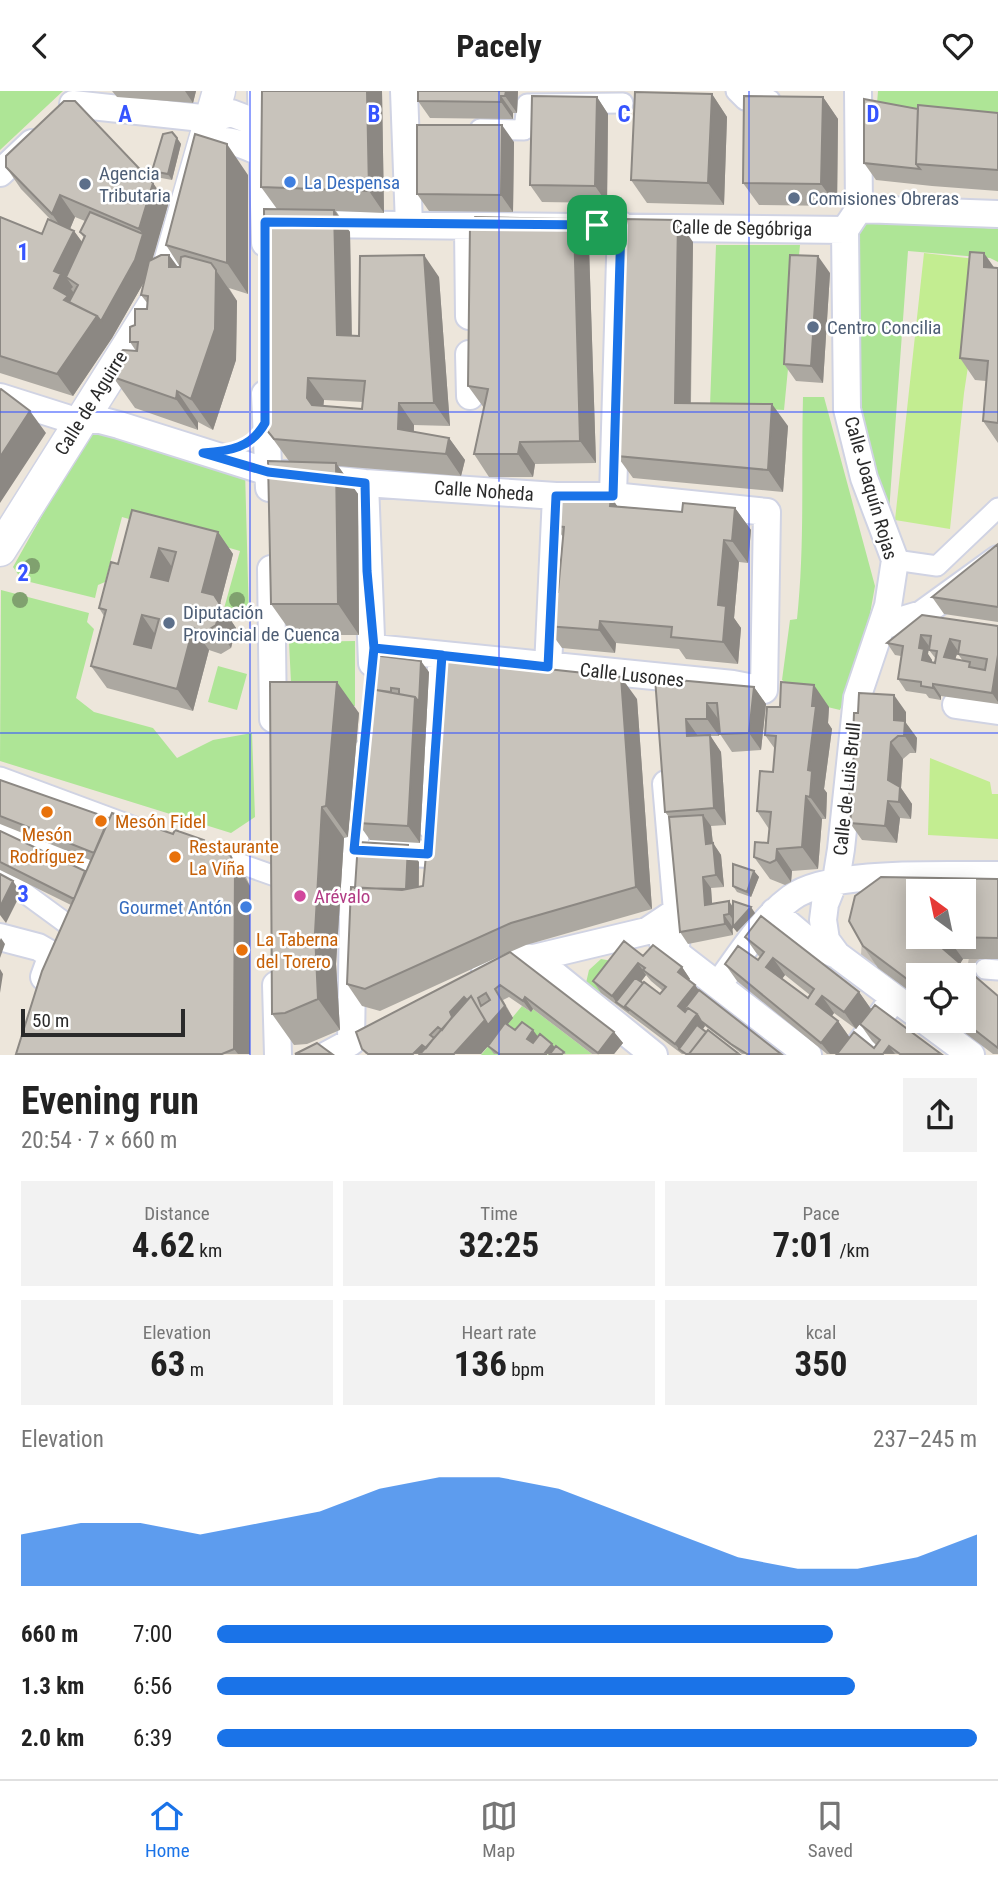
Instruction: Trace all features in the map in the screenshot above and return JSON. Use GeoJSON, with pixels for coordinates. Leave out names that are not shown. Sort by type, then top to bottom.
{"type":"FeatureCollection","features":[{"type":"Feature","properties":{"kind":"street"},"geometry":{"type":"LineString","coordinates":[[261,91],[265,262]]}},
{"type":"Feature","properties":{"kind":"street"},"geometry":{"type":"LineString","coordinates":[[404,91],[412,128],[409,225]]}},
{"type":"Feature","properties":{"kind":"street"},"geometry":{"type":"LineString","coordinates":[[736,91],[745,100],[786,101]]}},
{"type":"Feature","properties":{"kind":"street","name":"Calle Joaquín Rojas"},"geometry":{"type":"LineString","coordinates":[[857,698],[883,626],[895,560],[864,478],[847,409],[858,91]]}},
{"type":"Feature","properties":{"kind":"street"},"geometry":{"type":"LineString","coordinates":[[0,173],[82,98],[215,105],[260,124]]}},
{"type":"Feature","properties":{"kind":"street"},"geometry":{"type":"LineString","coordinates":[[458,129],[524,130],[527,104],[623,103]]}},
{"type":"Feature","properties":{"kind":"street","name":"Calle de Aguirre"},"geometry":{"type":"LineString","coordinates":[[0,550],[161,294],[215,105]]}},
{"type":"Feature","properties":{"kind":"street"},"geometry":{"type":"LineString","coordinates":[[202,150],[210,143],[224,140],[261,153]]}},
{"type":"Feature","properties":{"kind":"street","name":"Calle de Segóbriga"},"geometry":{"type":"LineString","coordinates":[[265,222],[468,226],[621,225],[998,214]]}},
{"type":"Feature","properties":{"kind":"street"},"geometry":{"type":"LineString","coordinates":[[613,496],[621,225]]}},
{"type":"Feature","properties":{"kind":"street"},"geometry":{"type":"LineString","coordinates":[[468,226],[470,396]]}},
{"type":"Feature","properties":{"kind":"street"},"geometry":{"type":"LineString","coordinates":[[265,367],[270,511]]}},
{"type":"Feature","properties":{"kind":"street","name":"Calle Noheda"},"geometry":{"type":"LineString","coordinates":[[0,397],[79,422],[96,419],[268,472],[365,483],[556,496],[613,496],[767,512],[764,690]]}},
{"type":"Feature","properties":{"kind":"street","name":"Calle Noheda"},"geometry":{"type":"LineString","coordinates":[[203,453],[229,451],[244,446],[259,435],[265,423]]}},
{"type":"Feature","properties":{"kind":"street"},"geometry":{"type":"LineString","coordinates":[[365,483],[367,571],[374,648],[370,685]]}},
{"type":"Feature","properties":{"kind":"street"},"geometry":{"type":"LineString","coordinates":[[548,667],[556,496]]}},
{"type":"Feature","properties":{"kind":"street"},"geometry":{"type":"LineString","coordinates":[[895,560],[937,566],[998,508]]}},
{"type":"Feature","properties":{"kind":"street"},"geometry":{"type":"LineString","coordinates":[[271,550],[273,749]]}},
{"type":"Feature","properties":{"kind":"street"},"geometry":{"type":"LineString","coordinates":[[883,626],[922,614],[998,559]]}},
{"type":"Feature","properties":{"kind":"street","name":"Calle Lusones"},"geometry":{"type":"LineString","coordinates":[[374,648],[733,684],[764,690]]}},
{"type":"Feature","properties":{"kind":"street"},"geometry":{"type":"LineString","coordinates":[[354,850],[428,866],[442,655]]}},
{"type":"Feature","properties":{"kind":"street"},"geometry":{"type":"LineString","coordinates":[[657,678],[659,706]]}},
{"type":"Feature","properties":{"kind":"street","name":"Calle de Luis Brull"},"geometry":{"type":"LineString","coordinates":[[848,958],[826,940],[823,920],[825,904],[835,880],[857,698]]}},
{"type":"Feature","properties":{"kind":"street"},"geometry":{"type":"LineString","coordinates":[[956,705],[998,711]]}},
{"type":"Feature","properties":{"kind":"street"},"geometry":{"type":"LineString","coordinates":[[336,1051],[365,735]]}},
{"type":"Feature","properties":{"kind":"street"},"geometry":{"type":"LineString","coordinates":[[664,760],[677,911],[676,953]]}},
{"type":"Feature","properties":{"kind":"street"},"geometry":{"type":"LineString","coordinates":[[0,777],[152,833]]}},
{"type":"Feature","properties":{"kind":"street"},"geometry":{"type":"LineString","coordinates":[[0,833],[106,872]]}},
{"type":"Feature","properties":{"kind":"street"},"geometry":{"type":"LineString","coordinates":[[189,846],[275,865],[275,902]]}},
{"type":"Feature","properties":{"kind":"street"},"geometry":{"type":"LineString","coordinates":[[0,875],[78,932]]}},
{"type":"Feature","properties":{"kind":"street"},"geometry":{"type":"LineString","coordinates":[[718,985],[774,912],[793,896],[835,880],[998,875]]}},
{"type":"Feature","properties":{"kind":"street"},"geometry":{"type":"LineString","coordinates":[[461,983],[515,957],[534,958],[648,931],[677,911]]}},
{"type":"Feature","properties":{"kind":"street"},"geometry":{"type":"LineString","coordinates":[[774,912],[812,943],[848,958],[906,1006]]}},
{"type":"Feature","properties":{"kind":"street"},"geometry":{"type":"LineString","coordinates":[[648,931],[808,1055]]}},
{"type":"Feature","properties":{"kind":"street"},"geometry":{"type":"LineString","coordinates":[[0,937],[38,947],[59,958],[48,966],[35,1004]]}},
{"type":"Feature","properties":{"kind":"street"},"geometry":{"type":"LineString","coordinates":[[276,955],[278,1055]]}},
{"type":"Feature","properties":{"kind":"street"},"geometry":{"type":"LineString","coordinates":[[534,958],[650,1053]]}},
{"type":"Feature","properties":{"kind":"street"},"geometry":{"type":"LineString","coordinates":[[852,1055],[895,998]]}},
{"type":"Feature","properties":{"kind":"street"},"geometry":{"type":"LineString","coordinates":[[941,1033],[971,1055]]}},
{"type":"Feature","properties":{"kind":"green space"},"geometry":{"type":"Polygon","coordinates":[[[0,91],[63,91],[0,150],[0,91]]]}},
{"type":"Feature","properties":{"kind":"green space"},"geometry":{"type":"Polygon","coordinates":[[[878,91],[998,91],[998,134],[876,116],[878,91]]]}},
{"type":"Feature","properties":{"kind":"green space"},"geometry":{"type":"Polygon","coordinates":[[[870,220],[998,229],[998,262],[990,258],[908,251],[889,512],[851,407],[850,235],[870,220]]]}},
{"type":"Feature","properties":{"kind":"green space"},"geometry":{"type":"Polygon","coordinates":[[[716,245],[800,245],[784,410],[710,406],[716,245]]]}},
{"type":"Feature","properties":{"kind":"green space"},"geometry":{"type":"Polygon","coordinates":[[[924,253],[984,260],[964,393],[950,529],[895,520],[924,253]]]}},
{"type":"Feature","properties":{"kind":"green space"},"geometry":{"type":"Polygon","coordinates":[[[803,397],[824,397],[875,586],[863,653],[840,710],[819,705],[782,680],[790,620],[797,619],[802,535],[803,397]]]}},
{"type":"Feature","properties":{"kind":"green space"},"geometry":{"type":"Polygon","coordinates":[[[92,427],[245,470],[249,619],[223,612],[240,551],[122,517],[105,582],[98,585],[95,598],[22,580],[13,567],[92,427]]]}},
{"type":"Feature","properties":{"kind":"green space"},"geometry":{"type":"Polygon","coordinates":[[[1,590],[89,613],[87,622],[94,629],[76,698],[94,712],[153,728],[177,758],[213,740],[252,733],[255,817],[231,833],[0,761],[1,590]]]}},
{"type":"Feature","properties":{"kind":"green space"},"geometry":{"type":"Polygon","coordinates":[[[355,641],[355,706],[292,703],[289,642],[355,641]]]}},
{"type":"Feature","properties":{"kind":"green space"},"geometry":{"type":"Polygon","coordinates":[[[218,666],[247,674],[237,710],[208,702],[218,666]]]}},
{"type":"Feature","properties":{"kind":"green space"},"geometry":{"type":"Polygon","coordinates":[[[930,758],[990,782],[992,794],[998,794],[998,839],[928,835],[930,758]]]}},
{"type":"Feature","properties":{"kind":"green space"},"geometry":{"type":"Polygon","coordinates":[[[601,959],[612,961],[601,993],[586,983],[589,970],[601,959]]]}},
{"type":"Feature","properties":{"kind":"green space"},"geometry":{"type":"Polygon","coordinates":[[[522,1006],[531,1012],[533,1009],[592,1054],[481,1055],[522,1006]]]}},
{"type":"Feature","properties":{"kind":"building"},"geometry":{"type":"Polygon","coordinates":[[[262,91],[367,91],[369,191],[261,187],[262,91]]]}},
{"type":"Feature","properties":{"kind":"building"},"geometry":{"type":"Polygon","coordinates":[[[418,91],[506,91],[505,96],[501,96],[501,102],[418,101],[418,91]]]}},
{"type":"Feature","properties":{"kind":"building"},"geometry":{"type":"Polygon","coordinates":[[[635,92],[712,94],[708,183],[631,180],[635,92]]]}},
{"type":"Feature","properties":{"kind":"building"},"geometry":{"type":"Polygon","coordinates":[[[532,96],[597,97],[595,186],[530,185],[532,96]]]}},
{"type":"Feature","properties":{"kind":"building"},"geometry":{"type":"Polygon","coordinates":[[[744,96],[823,97],[821,184],[743,183],[744,96]]]}},
{"type":"Feature","properties":{"kind":"building"},"geometry":{"type":"Polygon","coordinates":[[[864,99],[918,109],[916,164],[920,169],[864,163],[864,99]]]}},
{"type":"Feature","properties":{"kind":"building","name":"Agencia Tributaria"},"geometry":{"type":"Polygon","coordinates":[[[64,101],[75,101],[153,183],[139,229],[60,195],[52,214],[6,167],[6,156],[64,101]]]}},
{"type":"Feature","properties":{"kind":"building"},"geometry":{"type":"Polygon","coordinates":[[[918,105],[998,113],[998,170],[916,164],[918,105]]]}},
{"type":"Feature","properties":{"kind":"building"},"geometry":{"type":"Polygon","coordinates":[[[417,125],[502,125],[501,195],[417,194],[417,125]]]}},
{"type":"Feature","properties":{"kind":"building"},"geometry":{"type":"Polygon","coordinates":[[[172,132],[177,138],[168,174],[152,171],[163,134],[172,132]]]}},
{"type":"Feature","properties":{"kind":"building"},"geometry":{"type":"Polygon","coordinates":[[[195,134],[227,144],[227,263],[166,245],[195,134]]]}},
{"type":"Feature","properties":{"kind":"building"},"geometry":{"type":"Polygon","coordinates":[[[264,209],[334,210],[337,335],[359,336],[360,256],[424,255],[434,403],[399,403],[398,429],[449,438],[446,454],[274,439],[265,428],[264,209]],[[308,378],[307,398],[312,405],[362,409],[365,381],[308,378]]]}},
{"type":"Feature","properties":{"kind":"building"},"geometry":{"type":"Polygon","coordinates":[[[90,212],[143,234],[135,260],[101,321],[97,316],[69,302],[78,285],[66,277],[85,236],[80,232],[90,212]]]}},
{"type":"Feature","properties":{"kind":"building"},"geometry":{"type":"Polygon","coordinates":[[[0,217],[42,234],[48,219],[74,231],[54,271],[61,274],[54,288],[68,296],[64,300],[97,316],[57,374],[0,356],[0,217]]]}},
{"type":"Feature","properties":{"kind":"building"},"geometry":{"type":"Polygon","coordinates":[[[475,217],[570,219],[574,225],[580,441],[520,442],[518,454],[474,454],[488,389],[468,386],[470,225],[475,217]]]}},
{"type":"Feature","properties":{"kind":"building"},"geometry":{"type":"Polygon","coordinates":[[[622,219],[678,220],[675,403],[772,404],[768,470],[617,456],[622,219]]]}},
{"type":"Feature","properties":{"kind":"building"},"geometry":{"type":"Polygon","coordinates":[[[970,252],[984,253],[984,267],[998,268],[998,423],[983,421],[988,361],[960,358],[970,252]]]}},
{"type":"Feature","properties":{"kind":"building"},"geometry":{"type":"Polygon","coordinates":[[[161,255],[169,255],[169,267],[180,267],[181,257],[185,256],[211,263],[216,270],[215,329],[191,399],[177,391],[176,399],[113,377],[118,354],[123,350],[137,351],[138,342],[130,342],[130,327],[135,325],[135,309],[147,309],[148,296],[141,295],[149,261],[161,255]]]}},
{"type":"Feature","properties":{"kind":"building"},"geometry":{"type":"Polygon","coordinates":[[[790,255],[818,256],[811,366],[784,364],[790,255]]]}},
{"type":"Feature","properties":{"kind":"building"},"geometry":{"type":"Polygon","coordinates":[[[0,390],[30,411],[0,457],[0,390]]]}},
{"type":"Feature","properties":{"kind":"building"},"geometry":{"type":"Polygon","coordinates":[[[268,461],[336,463],[338,604],[271,604],[268,461]]]}},
{"type":"Feature","properties":{"kind":"building"},"geometry":{"type":"Polygon","coordinates":[[[558,492],[611,497],[610,506],[682,512],[683,503],[735,508],[732,541],[724,540],[718,605],[726,606],[723,642],[671,637],[672,627],[600,621],[599,630],[546,626],[550,591],[558,592],[564,527],[555,526],[558,492]]]}},
{"type":"Feature","properties":{"kind":"building"},"geometry":{"type":"Polygon","coordinates":[[[132,510],[218,532],[202,592],[214,595],[221,606],[216,625],[205,632],[193,628],[177,689],[91,666],[106,610],[99,608],[111,562],[118,564],[132,510]],[[159,548],[151,577],[168,581],[176,552],[159,548]],[[142,615],[134,644],[151,648],[159,619],[142,615]]]}},
{"type":"Feature","properties":{"kind":"building"},"geometry":{"type":"Polygon","coordinates":[[[998,544],[998,607],[932,597],[998,544]]]}},
{"type":"Feature","properties":{"kind":"building"},"geometry":{"type":"Polygon","coordinates":[[[922,615],[998,626],[998,655],[992,693],[933,684],[933,688],[921,686],[921,682],[898,679],[903,646],[887,643],[922,615]],[[921,635],[919,648],[924,649],[922,660],[935,663],[937,651],[929,650],[931,636],[921,635]],[[950,639],[944,657],[970,662],[969,667],[985,670],[987,659],[958,654],[960,641],[950,639]]]}},
{"type":"Feature","properties":{"kind":"building"},"geometry":{"type":"Polygon","coordinates":[[[372,655],[421,661],[419,702],[415,697],[399,694],[399,689],[391,688],[391,692],[369,689],[372,655]]]}},
{"type":"Feature","properties":{"kind":"building"},"geometry":{"type":"Polygon","coordinates":[[[445,658],[621,677],[636,887],[511,923],[365,989],[347,984],[351,887],[402,890],[423,886],[445,658]]]}},
{"type":"Feature","properties":{"kind":"building"},"geometry":{"type":"Polygon","coordinates":[[[655,678],[754,687],[749,733],[720,734],[717,703],[707,703],[707,719],[686,719],[687,736],[710,735],[714,808],[665,812],[655,678]]]}},
{"type":"Feature","properties":{"kind":"building"},"geometry":{"type":"Polygon","coordinates":[[[270,682],[337,682],[326,806],[322,807],[315,933],[318,999],[285,1013],[272,1014],[270,682]]]}},
{"type":"Feature","properties":{"kind":"building"},"geometry":{"type":"Polygon","coordinates":[[[781,682],[814,685],[812,706],[816,706],[808,770],[812,771],[810,797],[806,796],[802,847],[777,849],[776,860],[770,863],[754,857],[755,842],[768,843],[771,812],[757,811],[760,771],[773,772],[776,736],[765,735],[767,707],[780,707],[781,682]]]}},
{"type":"Feature","properties":{"kind":"building"},"geometry":{"type":"Polygon","coordinates":[[[365,688],[415,697],[408,826],[358,823],[365,688]]]}},
{"type":"Feature","properties":{"kind":"building"},"geometry":{"type":"Polygon","coordinates":[[[859,693],[894,695],[894,720],[905,721],[904,736],[898,736],[891,742],[888,780],[900,787],[899,802],[888,801],[885,826],[850,823],[852,803],[848,803],[856,739],[853,739],[854,713],[858,713],[859,693]]]}},
{"type":"Feature","properties":{"kind":"building"},"geometry":{"type":"Polygon","coordinates":[[[0,780],[109,818],[94,853],[0,816],[0,780]]]}},
{"type":"Feature","properties":{"kind":"building"},"geometry":{"type":"Polygon","coordinates":[[[112,813],[173,834],[175,830],[204,840],[203,843],[230,855],[235,864],[234,1049],[222,1054],[16,1054],[42,971],[112,813]]]}},
{"type":"Feature","properties":{"kind":"building"},"geometry":{"type":"Polygon","coordinates":[[[703,815],[706,844],[713,843],[716,875],[703,877],[705,905],[729,901],[729,914],[724,915],[725,924],[680,932],[669,817],[703,815]]]}},
{"type":"Feature","properties":{"kind":"building"},"geometry":{"type":"Polygon","coordinates":[[[0,831],[85,871],[74,899],[0,862],[0,831]]]}},
{"type":"Feature","properties":{"kind":"building"},"geometry":{"type":"Polygon","coordinates":[[[358,842],[408,845],[406,889],[355,888],[358,842]]]}},
{"type":"Feature","properties":{"kind":"building"},"geometry":{"type":"Polygon","coordinates":[[[733,864],[754,871],[747,892],[733,886],[733,864]]]}},
{"type":"Feature","properties":{"kind":"building"},"geometry":{"type":"Polygon","coordinates":[[[0,874],[13,881],[0,907],[0,874]]]}},
{"type":"Feature","properties":{"kind":"building"},"geometry":{"type":"Polygon","coordinates":[[[881,877],[998,879],[998,938],[976,938],[976,879],[906,879],[906,949],[943,949],[960,963],[906,963],[906,978],[863,946],[849,921],[855,896],[881,877]]]}},
{"type":"Feature","properties":{"kind":"building"},"geometry":{"type":"Polygon","coordinates":[[[733,901],[751,907],[733,927],[733,901]]]}},
{"type":"Feature","properties":{"kind":"building"},"geometry":{"type":"Polygon","coordinates":[[[761,916],[859,992],[844,1012],[822,996],[816,1004],[838,1021],[821,1043],[725,964],[738,946],[758,960],[764,952],[745,937],[761,916]],[[773,958],[766,967],[808,998],[814,989],[773,958]]]}},
{"type":"Feature","properties":{"kind":"building"},"geometry":{"type":"Polygon","coordinates":[[[624,941],[643,956],[653,945],[682,967],[678,972],[695,985],[678,1006],[685,1012],[688,1008],[697,1014],[675,1044],[625,1006],[644,982],[660,994],[666,987],[643,970],[645,968],[638,963],[612,996],[593,981],[624,941]]]}},
{"type":"Feature","properties":{"kind":"building"},"geometry":{"type":"Polygon","coordinates":[[[510,952],[614,1032],[598,1053],[525,997],[523,1001],[500,985],[495,989],[505,1006],[488,1025],[471,996],[467,1000],[464,997],[450,1012],[452,1017],[442,1030],[438,1027],[430,1035],[434,1038],[426,1048],[422,1045],[413,1054],[368,1054],[362,1049],[356,1032],[510,952]],[[486,993],[478,998],[481,1006],[490,1000],[486,993]]]}},
{"type":"Feature","properties":{"kind":"building"},"geometry":{"type":"Polygon","coordinates":[[[976,977],[998,996],[998,1048],[976,1031],[976,977]]]}},
{"type":"Feature","properties":{"kind":"building"},"geometry":{"type":"Polygon","coordinates":[[[635,978],[643,983],[625,1006],[629,1011],[616,1002],[635,978]]]}},
{"type":"Feature","properties":{"kind":"building"},"geometry":{"type":"Polygon","coordinates":[[[699,990],[781,1054],[747,1054],[701,1021],[697,1014],[685,1008],[699,990]]]}},
{"type":"Feature","properties":{"kind":"building"},"geometry":{"type":"Polygon","coordinates":[[[471,996],[485,1020],[454,1054],[420,1054],[471,996]]]}},
{"type":"Feature","properties":{"kind":"building"},"geometry":{"type":"Polygon","coordinates":[[[875,1005],[906,1028],[906,1033],[913,1033],[941,1054],[900,1054],[889,1046],[883,1054],[837,1054],[854,1032],[874,1048],[880,1040],[860,1024],[875,1005]]]}},
{"type":"Feature","properties":{"kind":"building"},"geometry":{"type":"Polygon","coordinates":[[[522,1022],[533,1030],[527,1039],[533,1043],[540,1034],[552,1044],[545,1053],[547,1054],[499,1054],[488,1046],[505,1023],[515,1030],[522,1022]]]}},
{"type":"Feature","properties":{"kind":"building"},"geometry":{"type":"Polygon","coordinates":[[[697,1025],[706,1032],[689,1054],[686,1054],[679,1049],[697,1025]]]}},
{"type":"Feature","properties":{"kind":"building"},"geometry":{"type":"Polygon","coordinates":[[[708,1030],[739,1054],[689,1054],[708,1030]]]}},
{"type":"Feature","properties":{"kind":"building"},"geometry":{"type":"Polygon","coordinates":[[[317,1043],[332,1054],[295,1054],[317,1043]]]}},
{"type":"Feature","properties":{"kind":"building"},"geometry":{"type":"Polygon","coordinates":[[[556,1046],[564,1052],[550,1054],[556,1046]]]}},
{"type":"Feature","properties":{"kind":"tunnel"},"geometry":{"type":"LineString","coordinates":[[861,955],[895,957]]}},
{"type":"Feature","properties":{"kind":"tunnel"},"geometry":{"type":"LineString","coordinates":[[939,961],[985,969]]}},
{"type":"Feature","properties":{"kind":"place","name":"La Despensa"},"geometry":{"type":"Point","coordinates":[290,182]}},
{"type":"Feature","properties":{"kind":"place","name":"Agencia Tributaria"},"geometry":{"type":"Point","coordinates":[85,184]}},
{"type":"Feature","properties":{"kind":"place","name":"Comisiones Obreras"},"geometry":{"type":"Point","coordinates":[794,198]}},
{"type":"Feature","properties":{"kind":"place","name":"Centro Concilia"},"geometry":{"type":"Point","coordinates":[813,327]}},
{"type":"Feature","properties":{"kind":"place","name":"Diputación Provincial de Cuenca"},"geometry":{"type":"Point","coordinates":[169,623]}},
{"type":"Feature","properties":{"kind":"place","name":"Mesón Rodríguez"},"geometry":{"type":"Point","coordinates":[47,812]}},
{"type":"Feature","properties":{"kind":"place","name":"Mesón Fidel"},"geometry":{"type":"Point","coordinates":[101,821]}},
{"type":"Feature","properties":{"kind":"place","name":"Restaurante La Viña"},"geometry":{"type":"Point","coordinates":[175,857]}},
{"type":"Feature","properties":{"kind":"place","name":"Arévalo"},"geometry":{"type":"Point","coordinates":[300,896]}},
{"type":"Feature","properties":{"kind":"place","name":"Gourmet Antón"},"geometry":{"type":"Point","coordinates":[246,907]}},
{"type":"Feature","properties":{"kind":"place","name":"La Taberna del Torero"},"geometry":{"type":"Point","coordinates":[242,950]}},
{"type":"Feature","properties":{"kind":"route"},"geometry":{"type":"LineString","coordinates":[[597,225],[468,226],[265,222],[265,423],[259,435],[244,446],[229,451],[203,453],[268,472],[365,483],[367,571],[374,648],[442,655],[428,854],[354,850],[374,648],[442,655],[548,667],[556,496],[613,496],[621,225],[597,225]]}}]}
